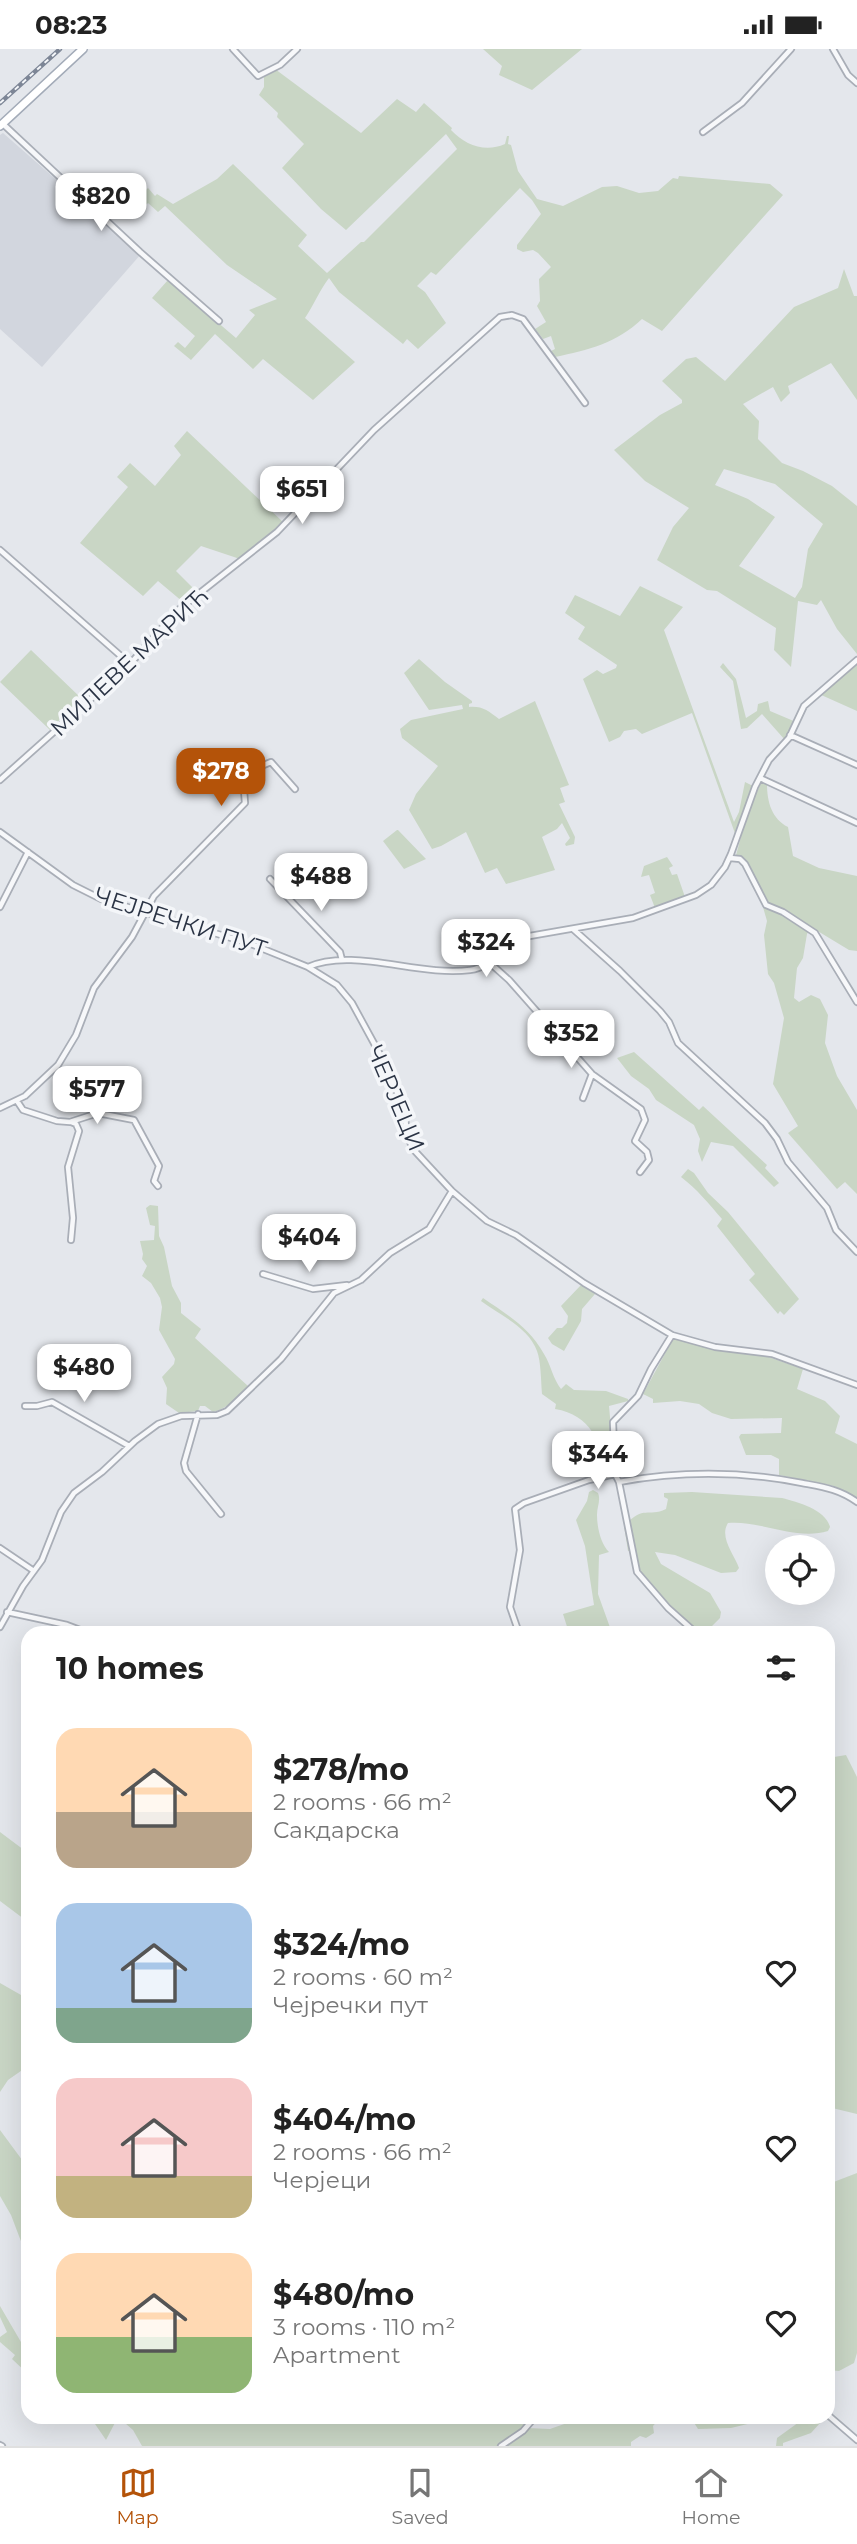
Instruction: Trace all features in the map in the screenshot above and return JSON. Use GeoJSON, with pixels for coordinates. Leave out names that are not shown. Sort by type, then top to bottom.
{"type":"FeatureCollection","features":[{"type":"Feature","properties":{"kind":"main road"},"geometry":{"type":"LineString","coordinates":[[1,125],[83,49]]}},
{"type":"Feature","properties":{"kind":"street"},"geometry":{"type":"LineString","coordinates":[[233,49],[258,76],[280,65],[297,49]]}},
{"type":"Feature","properties":{"kind":"street"},"geometry":{"type":"LineString","coordinates":[[703,132],[741,103],[791,49]]}},
{"type":"Feature","properties":{"kind":"street"},"geometry":{"type":"LineString","coordinates":[[833,49],[848,75],[857,83]]}},
{"type":"Feature","properties":{"kind":"street"},"geometry":{"type":"LineString","coordinates":[[1,125],[219,321]]}},
{"type":"Feature","properties":{"kind":"street","name":"МИЛЕВЕ МAРИЋ"},"geometry":{"type":"LineString","coordinates":[[0,780],[130,664],[177,611],[277,532],[374,430],[500,317],[512,315],[523,319],[585,403]]}},
{"type":"Feature","properties":{"kind":"street"},"geometry":{"type":"LineString","coordinates":[[0,550],[130,664]]}},
{"type":"Feature","properties":{"kind":"street"},"geometry":{"type":"LineString","coordinates":[[308,967],[319,962],[342,960],[438,971],[469,970],[490,963],[515,940],[633,918],[696,895],[715,881],[729,858],[750,797],[773,755],[790,735],[804,706],[857,660]]}},
{"type":"Feature","properties":{"kind":"street"},"geometry":{"type":"LineString","coordinates":[[790,735],[857,765]]}},
{"type":"Feature","properties":{"kind":"street"},"geometry":{"type":"LineString","coordinates":[[0,1108],[17,1101],[47,1077],[64,1056],[76,1035],[94,988],[132,937],[161,886],[245,803],[244,787],[249,776],[259,767],[271,762],[295,789]]}},
{"type":"Feature","properties":{"kind":"street"},"geometry":{"type":"LineString","coordinates":[[760,778],[857,823]]}},
{"type":"Feature","properties":{"kind":"street","name":"ЧЕЈРЕЧКИ ПУТ"},"geometry":{"type":"LineString","coordinates":[[0,832],[80,890],[114,904],[251,944],[308,967]]}},
{"type":"Feature","properties":{"kind":"street"},"geometry":{"type":"LineString","coordinates":[[0,907],[28,852]]}},
{"type":"Feature","properties":{"kind":"street"},"geometry":{"type":"LineString","coordinates":[[729,858],[740,859],[745,864],[768,907],[783,912],[815,933],[857,1002]]}},
{"type":"Feature","properties":{"kind":"street"},"geometry":{"type":"LineString","coordinates":[[271,879],[341,952],[342,960]]}},
{"type":"Feature","properties":{"kind":"street"},"geometry":{"type":"LineString","coordinates":[[572,929],[660,1011],[669,1022],[678,1043],[765,1123],[777,1139],[788,1163],[827,1207],[836,1230],[857,1252]]}},
{"type":"Feature","properties":{"kind":"street"},"geometry":{"type":"LineString","coordinates":[[490,963],[509,980],[592,1074],[634,1103],[645,1114],[635,1141],[647,1152],[649,1160],[640,1172]]}},
{"type":"Feature","properties":{"kind":"street","name":"ЧЕРЈЕЦИ"},"geometry":{"type":"LineString","coordinates":[[308,967],[337,985],[352,1003],[382,1058],[404,1108],[409,1140],[422,1160],[452,1191],[493,1225],[516,1235],[584,1283],[672,1335],[715,1347],[772,1354],[857,1385]]}},
{"type":"Feature","properties":{"kind":"street"},"geometry":{"type":"LineString","coordinates":[[583,1098],[592,1074]]}},
{"type":"Feature","properties":{"kind":"street"},"geometry":{"type":"LineString","coordinates":[[17,1101],[19,1107],[29,1113],[76,1124],[79,1131],[68,1167],[73,1218],[71,1240]]}},
{"type":"Feature","properties":{"kind":"street"},"geometry":{"type":"LineString","coordinates":[[70,1122],[98,1114],[134,1120],[159,1166],[155,1181],[158,1186]]}},
{"type":"Feature","properties":{"kind":"street"},"geometry":{"type":"LineString","coordinates":[[0,1627],[42,1560],[67,1501],[130,1446],[164,1422],[181,1416],[217,1415],[227,1411],[281,1359],[330,1297],[366,1276],[390,1253],[429,1229],[452,1191]]}},
{"type":"Feature","properties":{"kind":"street"},"geometry":{"type":"LineString","coordinates":[[263,1274],[313,1289],[354,1284]]}},
{"type":"Feature","properties":{"kind":"street"},"geometry":{"type":"LineString","coordinates":[[672,1335],[633,1404],[613,1422],[615,1475],[619,1482],[637,1573],[688,1626]]}},
{"type":"Feature","properties":{"kind":"street"},"geometry":{"type":"LineString","coordinates":[[25,1406],[52,1402],[130,1446]]}},
{"type":"Feature","properties":{"kind":"street"},"geometry":{"type":"LineString","coordinates":[[198,1414],[184,1463],[186,1471],[221,1514]]}},
{"type":"Feature","properties":{"kind":"street"},"geometry":{"type":"LineString","coordinates":[[619,1482],[651,1476],[699,1473],[762,1475],[834,1489],[857,1502]]}},
{"type":"Feature","properties":{"kind":"street"},"geometry":{"type":"LineString","coordinates":[[517,1626],[510,1607],[520,1550],[515,1509],[524,1503],[589,1480],[615,1475]]}},
{"type":"Feature","properties":{"kind":"street"},"geometry":{"type":"LineString","coordinates":[[0,1548],[34,1571]]}},
{"type":"Feature","properties":{"kind":"street"},"geometry":{"type":"LineString","coordinates":[[7,1612],[69,1626]]}},
{"type":"Feature","properties":{"kind":"street"},"geometry":{"type":"LineString","coordinates":[[835,2421],[857,2440]]}},
{"type":"Feature","properties":{"kind":"street"},"geometry":{"type":"LineString","coordinates":[[501,2446],[529,2424]]}},
{"type":"Feature","properties":{"kind":"shaded area"},"geometry":{"type":"Polygon","coordinates":[[[3,133],[141,254],[42,367],[0,329],[0,135],[3,133]]]}},
{"type":"Feature","properties":{"kind":"green space"},"geometry":{"type":"Polygon","coordinates":[[[483,49],[582,49],[532,90],[499,75],[502,66],[483,49]]]}},
{"type":"Feature","properties":{"kind":"green space"},"geometry":{"type":"Polygon","coordinates":[[[275,69],[361,133],[397,99],[416,112],[424,103],[457,135],[476,146],[498,147],[505,144],[509,136],[508,144],[511,145],[518,171],[537,199],[563,206],[602,187],[617,186],[639,193],[658,191],[679,176],[770,184],[783,195],[662,331],[642,319],[612,340],[555,357],[551,351],[555,349],[551,336],[543,339],[535,329],[546,322],[537,306],[540,301],[539,279],[551,267],[533,250],[523,252],[517,249],[517,245],[541,214],[520,188],[436,275],[431,272],[417,286],[425,292],[446,323],[418,349],[407,339],[403,344],[339,292],[329,278],[305,318],[355,362],[313,400],[263,359],[253,369],[215,334],[191,360],[174,346],[178,342],[185,348],[195,336],[152,298],[168,280],[236,338],[255,315],[249,310],[277,299],[227,265],[165,206],[158,212],[148,203],[130,219],[120,207],[141,185],[155,196],[157,194],[173,204],[217,179],[233,164],[307,235],[298,246],[327,273],[364,242],[457,149],[446,134],[346,230],[321,209],[282,168],[304,144],[259,95],[264,87],[264,76],[275,69]]]}},
{"type":"Feature","properties":{"kind":"green space"},"geometry":{"type":"Polygon","coordinates":[[[844,269],[854,296],[857,296],[857,400],[831,363],[788,386],[790,393],[781,402],[773,387],[743,404],[759,421],[758,439],[782,463],[832,486],[857,506],[857,654],[837,629],[821,600],[817,605],[798,601],[791,667],[774,650],[776,628],[717,591],[707,590],[657,560],[673,527],[689,508],[645,481],[614,450],[660,415],[682,403],[662,381],[686,359],[696,357],[725,381],[794,307],[838,288],[844,269]],[[724,469],[715,485],[748,499],[775,517],[739,566],[795,598],[802,587],[808,549],[823,524],[775,484],[724,469]]]}},
{"type":"Feature","properties":{"kind":"green space"},"geometry":{"type":"Polygon","coordinates":[[[187,431],[283,522],[240,559],[201,546],[176,571],[196,591],[183,602],[158,581],[143,596],[80,543],[128,487],[117,477],[130,463],[155,486],[181,455],[174,446],[187,431]]]}},
{"type":"Feature","properties":{"kind":"green space"},"geometry":{"type":"Polygon","coordinates":[[[640,586],[683,607],[664,630],[734,822],[739,812],[745,782],[755,787],[737,839],[692,713],[642,734],[636,729],[624,731],[620,737],[609,742],[583,679],[597,670],[603,674],[617,665],[578,639],[585,627],[565,613],[575,595],[620,616],[640,586]]]}},
{"type":"Feature","properties":{"kind":"green space"},"geometry":{"type":"Polygon","coordinates":[[[31,650],[81,698],[50,730],[0,682],[31,650]]]}},
{"type":"Feature","properties":{"kind":"green space"},"geometry":{"type":"Polygon","coordinates":[[[419,659],[472,701],[469,707],[482,708],[499,719],[535,701],[569,785],[560,788],[565,802],[559,804],[575,837],[574,844],[566,846],[570,838],[562,823],[542,837],[555,870],[506,884],[497,868],[485,873],[466,832],[432,849],[409,810],[416,794],[438,766],[402,738],[400,729],[411,720],[463,709],[462,705],[429,710],[404,673],[419,659]]]}},
{"type":"Feature","properties":{"kind":"green space"},"geometry":{"type":"Polygon","coordinates":[[[723,663],[736,679],[746,718],[757,711],[758,704],[768,701],[770,711],[796,722],[787,741],[769,760],[766,757],[785,740],[762,714],[747,728],[741,729],[733,681],[720,667],[723,663]]]}},
{"type":"Feature","properties":{"kind":"green space"},"geometry":{"type":"Polygon","coordinates":[[[857,664],[857,711],[819,694],[857,664]]]}},
{"type":"Feature","properties":{"kind":"green space"},"geometry":{"type":"Polygon","coordinates":[[[762,781],[767,784],[769,803],[774,815],[788,827],[793,856],[819,868],[857,876],[857,951],[849,950],[811,927],[807,934],[803,958],[797,968],[794,998],[799,1002],[811,995],[820,999],[828,1015],[825,1043],[837,1076],[857,1110],[857,1194],[845,1182],[837,1189],[788,1133],[798,1126],[773,1084],[784,1018],[774,983],[768,974],[764,935],[767,921],[760,897],[742,863],[735,859],[748,811],[762,781]]]}},
{"type":"Feature","properties":{"kind":"green space"},"geometry":{"type":"Polygon","coordinates":[[[397,830],[426,859],[404,869],[383,841],[397,830]]]}},
{"type":"Feature","properties":{"kind":"green space"},"geometry":{"type":"Polygon","coordinates":[[[667,857],[673,866],[669,868],[672,875],[677,874],[685,897],[655,908],[650,895],[655,893],[649,875],[641,877],[644,866],[667,857]]]}},
{"type":"Feature","properties":{"kind":"green space"},"geometry":{"type":"Polygon","coordinates":[[[634,1052],[699,1110],[703,1106],[767,1165],[765,1168],[779,1183],[774,1187],[733,1146],[711,1142],[702,1162],[698,1151],[700,1139],[694,1125],[656,1100],[649,1089],[631,1076],[617,1058],[634,1052]]]}},
{"type":"Feature","properties":{"kind":"green space"},"geometry":{"type":"Polygon","coordinates":[[[688,1169],[728,1212],[799,1299],[784,1315],[780,1311],[778,1314],[749,1280],[755,1274],[717,1226],[722,1219],[681,1177],[688,1169]]]}},
{"type":"Feature","properties":{"kind":"green space"},"geometry":{"type":"Polygon","coordinates":[[[150,1205],[158,1206],[159,1236],[172,1286],[181,1303],[181,1313],[201,1329],[195,1338],[248,1386],[228,1405],[213,1412],[200,1406],[198,1411],[179,1413],[166,1404],[167,1388],[162,1377],[174,1364],[175,1359],[159,1330],[162,1307],[160,1298],[151,1283],[142,1276],[147,1266],[142,1259],[140,1241],[154,1240],[155,1226],[150,1225],[146,1208],[150,1205]]]}},
{"type":"Feature","properties":{"kind":"green space"},"geometry":{"type":"Polygon","coordinates":[[[581,1285],[595,1294],[582,1309],[581,1321],[564,1351],[552,1344],[548,1338],[557,1328],[562,1328],[567,1323],[568,1316],[561,1306],[581,1285]]]}},
{"type":"Feature","properties":{"kind":"green space"},"geometry":{"type":"Polygon","coordinates":[[[483,1298],[532,1336],[561,1389],[566,1384],[574,1390],[606,1391],[628,1399],[609,1406],[615,1473],[606,1474],[597,1441],[586,1424],[567,1412],[555,1409],[556,1404],[542,1394],[538,1355],[528,1335],[481,1301],[483,1298]]]}},
{"type":"Feature","properties":{"kind":"green space"},"geometry":{"type":"Polygon","coordinates":[[[674,1337],[710,1348],[760,1354],[803,1369],[797,1389],[825,1401],[840,1416],[835,1433],[857,1444],[857,1499],[834,1486],[779,1475],[779,1459],[771,1455],[746,1455],[739,1437],[741,1434],[781,1433],[782,1418],[731,1419],[712,1413],[699,1404],[680,1401],[653,1403],[653,1399],[643,1394],[674,1337]]]}},
{"type":"Feature","properties":{"kind":"green space"},"geometry":{"type":"Polygon","coordinates":[[[593,1490],[599,1496],[599,1530],[609,1552],[599,1555],[598,1594],[609,1626],[567,1626],[563,1614],[594,1605],[585,1546],[576,1520],[589,1492],[593,1490]]]}},
{"type":"Feature","properties":{"kind":"green space"},"geometry":{"type":"Polygon","coordinates":[[[692,1492],[782,1498],[817,1511],[830,1527],[828,1531],[803,1534],[753,1524],[728,1523],[725,1534],[739,1568],[736,1572],[721,1573],[675,1555],[655,1552],[661,1564],[710,1593],[721,1612],[720,1618],[712,1626],[692,1626],[670,1607],[640,1573],[633,1551],[628,1551],[624,1526],[637,1515],[666,1509],[668,1499],[664,1497],[664,1493],[692,1492]]]}},
{"type":"Feature","properties":{"kind":"green space"},"geometry":{"type":"Polygon","coordinates":[[[846,1755],[857,1777],[857,2114],[835,2109],[835,1757],[846,1755]]]}},
{"type":"Feature","properties":{"kind":"green space"},"geometry":{"type":"Polygon","coordinates":[[[0,1832],[21,1848],[21,1917],[0,1901],[0,1832]]]}},
{"type":"Feature","properties":{"kind":"green space"},"geometry":{"type":"Polygon","coordinates":[[[0,1983],[21,1995],[21,2071],[8,2080],[0,2092],[0,1983]]]}},
{"type":"Feature","properties":{"kind":"green space"},"geometry":{"type":"Polygon","coordinates":[[[0,2130],[21,2158],[21,2241],[0,2196],[0,2130]]]}},
{"type":"Feature","properties":{"kind":"green space"},"geometry":{"type":"Polygon","coordinates":[[[857,2173],[857,2353],[854,2363],[839,2371],[835,2371],[835,2181],[857,2173]]]}},
{"type":"Feature","properties":{"kind":"green space"},"geometry":{"type":"Polygon","coordinates":[[[0,2306],[21,2342],[21,2367],[12,2359],[15,2355],[0,2342],[0,2337],[7,2332],[0,2317],[0,2306]]]}},
{"type":"Feature","properties":{"kind":"green space"},"geometry":{"type":"Polygon","coordinates":[[[95,2424],[114,2424],[106,2440],[95,2424]]]}},
{"type":"Feature","properties":{"kind":"green space"},"geometry":{"type":"Polygon","coordinates":[[[126,2424],[530,2424],[527,2428],[550,2429],[564,2424],[655,2424],[654,2433],[646,2438],[640,2436],[631,2442],[631,2446],[142,2446],[126,2424]]]}},
{"type":"Feature","properties":{"kind":"green space"},"geometry":{"type":"Polygon","coordinates":[[[695,2424],[748,2424],[731,2428],[698,2429],[695,2424]]]}},
{"type":"Feature","properties":{"kind":"green space"},"geometry":{"type":"Polygon","coordinates":[[[796,2424],[819,2424],[811,2433],[783,2443],[783,2446],[776,2446],[777,2438],[796,2424]]]}},
{"type":"Feature","properties":{"kind":"railway"},"geometry":{"type":"LineString","coordinates":[[0,103],[60,49]]}}]}
